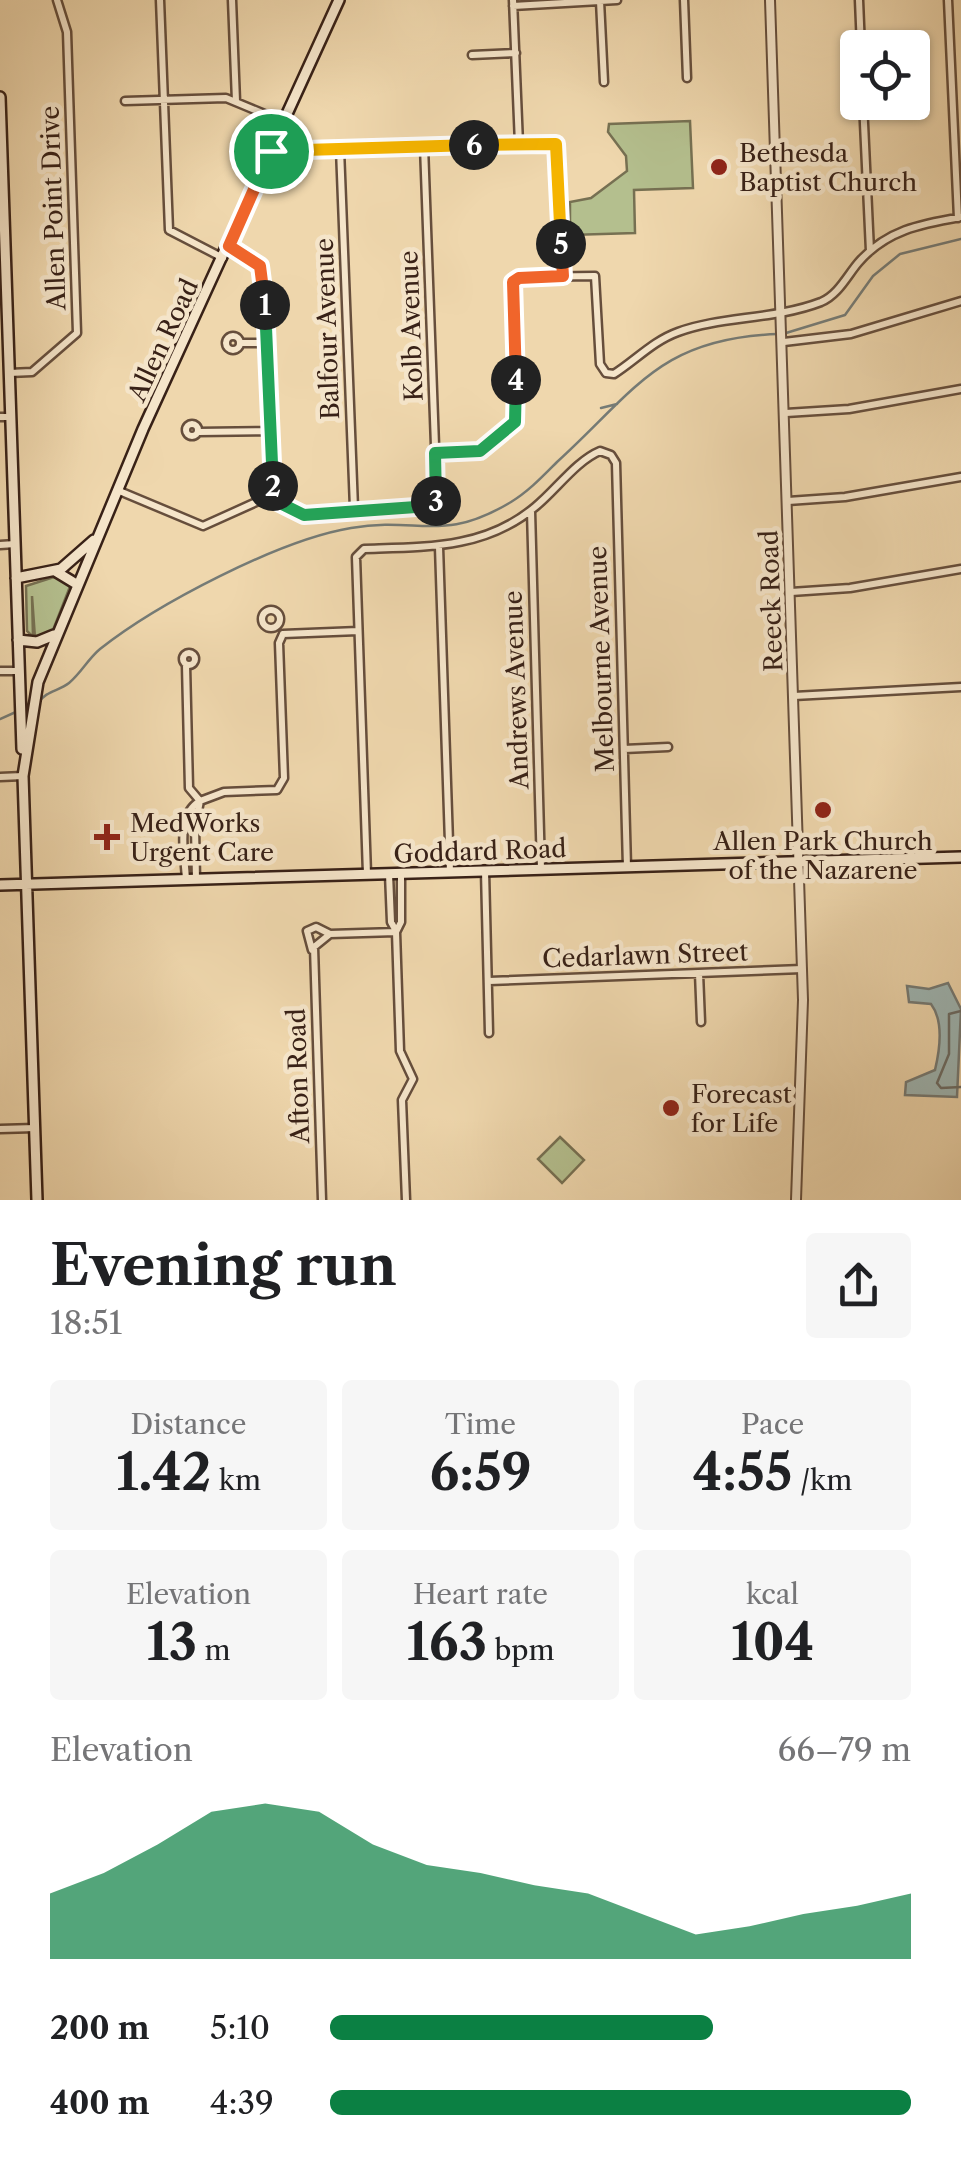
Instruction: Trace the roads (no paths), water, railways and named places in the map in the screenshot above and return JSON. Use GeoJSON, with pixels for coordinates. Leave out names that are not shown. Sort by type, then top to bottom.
{"type":"FeatureCollection","features":[{"type":"Feature","properties":{"kind":"main road","name":"Allen Road"},"geometry":{"type":"LineString","coordinates":[[37,1200],[23,776],[27,718],[56,634],[117,490],[339,0]]}},
{"type":"Feature","properties":{"kind":"main road"},"geometry":{"type":"LineString","coordinates":[[0,97],[3,290],[10,373],[6,417],[21,700],[27,718]]}},
{"type":"Feature","properties":{"kind":"main road","name":"Allen Road"},"geometry":{"type":"LineString","coordinates":[[16,578],[55,571],[81,554],[99,534]]}},
{"type":"Feature","properties":{"kind":"main road"},"geometry":{"type":"LineString","coordinates":[[55,571],[78,585]]}},
{"type":"Feature","properties":{"kind":"main road"},"geometry":{"type":"LineString","coordinates":[[18,640],[38,642],[56,634]]}},
{"type":"Feature","properties":{"kind":"main road","name":"Goddard Road"},"geometry":{"type":"LineString","coordinates":[[0,885],[961,857]]}},
{"type":"Feature","properties":{"kind":"street","name":"Allen Point Drive"},"geometry":{"type":"LineString","coordinates":[[10,373],[32,372],[77,333],[68,32],[57,0]]}},
{"type":"Feature","properties":{"kind":"street"},"geometry":{"type":"LineString","coordinates":[[160,0],[169,232],[223,258]]}},
{"type":"Feature","properties":{"kind":"street"},"geometry":{"type":"LineString","coordinates":[[232,0],[236,101]]}},
{"type":"Feature","properties":{"kind":"street"},"geometry":{"type":"LineString","coordinates":[[600,0],[604,82]]}},
{"type":"Feature","properties":{"kind":"street"},"geometry":{"type":"LineString","coordinates":[[519,144],[513,3],[617,0]]}},
{"type":"Feature","properties":{"kind":"street"},"geometry":{"type":"LineString","coordinates":[[684,0],[687,78]]}},
{"type":"Feature","properties":{"kind":"street","name":"Reeck Road"},"geometry":{"type":"LineString","coordinates":[[770,0],[802,969],[796,1200]]}},
{"type":"Feature","properties":{"kind":"street"},"geometry":{"type":"LineString","coordinates":[[859,0],[860,30]]}},
{"type":"Feature","properties":{"kind":"street"},"geometry":{"type":"LineString","coordinates":[[435,453],[480,451],[515,422],[513,282],[519,278],[596,278],[600,364],[609,374],[678,332],[782,312],[828,298],[870,252],[910,226],[959,217],[948,0]]}},
{"type":"Feature","properties":{"kind":"street"},"geometry":{"type":"LineString","coordinates":[[472,55],[516,52]]}},
{"type":"Feature","properties":{"kind":"street"},"geometry":{"type":"LineString","coordinates":[[124,101],[236,101],[284,122]]}},
{"type":"Feature","properties":{"kind":"street"},"geometry":{"type":"LineString","coordinates":[[865,120],[870,252]]}},
{"type":"Feature","properties":{"kind":"street"},"geometry":{"type":"LineString","coordinates":[[271,151],[550,142],[557,150],[563,276]]}},
{"type":"Feature","properties":{"kind":"street","name":"Kolb Avenue"},"geometry":{"type":"LineString","coordinates":[[354,508],[435,503],[424,146]]}},
{"type":"Feature","properties":{"kind":"street","name":"Balfour Avenue"},"geometry":{"type":"LineString","coordinates":[[340,148],[354,508]]}},
{"type":"Feature","properties":{"kind":"street"},"geometry":{"type":"LineString","coordinates":[[229,246],[250,256],[263,272],[272,485],[278,502],[298,514],[354,508]]}},
{"type":"Feature","properties":{"kind":"street"},"geometry":{"type":"LineString","coordinates":[[784,340],[852,334],[961,301]]}},
{"type":"Feature","properties":{"kind":"street"},"geometry":{"type":"LineString","coordinates":[[240,342],[266,342]]}},
{"type":"Feature","properties":{"kind":"street"},"geometry":{"type":"LineString","coordinates":[[786,414],[961,389]]}},
{"type":"Feature","properties":{"kind":"street"},"geometry":{"type":"LineString","coordinates":[[198,432],[270,432]]}},
{"type":"Feature","properties":{"kind":"street","name":"Melbourne Avenue"},"geometry":{"type":"LineString","coordinates":[[531,510],[594,453],[609,453],[616,462],[626,867]]}},
{"type":"Feature","properties":{"kind":"street"},"geometry":{"type":"LineString","coordinates":[[788,500],[845,496],[961,477]]}},
{"type":"Feature","properties":{"kind":"street"},"geometry":{"type":"LineString","coordinates":[[117,490],[203,526],[263,499],[272,485]]}},
{"type":"Feature","properties":{"kind":"street"},"geometry":{"type":"LineString","coordinates":[[367,874],[358,553],[438,547],[486,536],[531,510]]}},
{"type":"Feature","properties":{"kind":"street","name":"Andrews Avenue"},"geometry":{"type":"LineString","coordinates":[[531,510],[541,869]]}},
{"type":"Feature","properties":{"kind":"street"},"geometry":{"type":"LineString","coordinates":[[0,544],[15,544]]}},
{"type":"Feature","properties":{"kind":"street"},"geometry":{"type":"LineString","coordinates":[[438,547],[450,872]]}},
{"type":"Feature","properties":{"kind":"street"},"geometry":{"type":"LineString","coordinates":[[791,592],[850,588],[961,569]]}},
{"type":"Feature","properties":{"kind":"street"},"geometry":{"type":"LineString","coordinates":[[277,626],[283,634]]}},
{"type":"Feature","properties":{"kind":"street"},"geometry":{"type":"LineString","coordinates":[[283,634],[358,631]]}},
{"type":"Feature","properties":{"kind":"street"},"geometry":{"type":"LineString","coordinates":[[200,800],[217,793],[282,787],[279,642],[283,634]]}},
{"type":"Feature","properties":{"kind":"street"},"geometry":{"type":"LineString","coordinates":[[186,665],[186,776],[200,800],[191,880]]}},
{"type":"Feature","properties":{"kind":"street"},"geometry":{"type":"LineString","coordinates":[[0,672],[20,671]]}},
{"type":"Feature","properties":{"kind":"street"},"geometry":{"type":"LineString","coordinates":[[794,696],[961,687]]}},
{"type":"Feature","properties":{"kind":"street"},"geometry":{"type":"LineString","coordinates":[[624,749],[668,747]]}},
{"type":"Feature","properties":{"kind":"street"},"geometry":{"type":"LineString","coordinates":[[0,777],[23,776]]}},
{"type":"Feature","properties":{"kind":"street"},"geometry":{"type":"LineString","coordinates":[[485,871],[490,1033]]}},
{"type":"Feature","properties":{"kind":"street"},"geometry":{"type":"LineString","coordinates":[[396,932],[401,922],[402,873]]}},
{"type":"Feature","properties":{"kind":"street"},"geometry":{"type":"LineString","coordinates":[[389,874],[391,922],[396,932],[400,1051],[414,1078],[402,1100],[406,1200]]}},
{"type":"Feature","properties":{"kind":"street","name":"Afton Road"},"geometry":{"type":"LineString","coordinates":[[322,1200],[313,952],[306,937],[311,928],[330,934]]}},
{"type":"Feature","properties":{"kind":"street"},"geometry":{"type":"LineString","coordinates":[[330,934],[396,932]]}},
{"type":"Feature","properties":{"kind":"street","name":"Afton Road"},"geometry":{"type":"LineString","coordinates":[[313,952],[319,940],[330,934]]}},
{"type":"Feature","properties":{"kind":"street","name":"Cedarlawn Street"},"geometry":{"type":"LineString","coordinates":[[489,981],[802,969]]}},
{"type":"Feature","properties":{"kind":"street"},"geometry":{"type":"LineString","coordinates":[[699,973],[701,1022]]}},
{"type":"Feature","properties":{"kind":"street"},"geometry":{"type":"LineString","coordinates":[[0,1129],[35,1128]]}},
{"type":"Feature","properties":{"kind":"water"},"geometry":{"type":"Polygon","coordinates":[[[948,983],[961,1009],[957,1097],[905,1095],[906,1082],[935,1070],[940,1036],[931,1004],[909,1002],[907,986],[929,989],[948,983]]]}},
{"type":"Feature","properties":{"kind":"waterway"},"geometry":{"type":"LineString","coordinates":[[786,333],[845,315],[873,276],[900,254],[961,239]]}},
{"type":"Feature","properties":{"kind":"waterway"},"geometry":{"type":"LineString","coordinates":[[39,702],[69,683],[96,653],[124,631],[185,594],[255,560],[351,528],[448,526],[487,515],[530,488],[631,391],[677,357],[738,338],[778,334]]}},
{"type":"Feature","properties":{"kind":"waterway"},"geometry":{"type":"LineString","coordinates":[[601,408],[617,404]]}},
{"type":"Feature","properties":{"kind":"waterway"},"geometry":{"type":"LineString","coordinates":[[0,719],[18,711]]}},
{"type":"Feature","properties":{"kind":"place","name":"Bethesda Baptist Church"},"geometry":{"type":"Point","coordinates":[719,167]}},
{"type":"Feature","properties":{"kind":"place","name":"Allen Park Church of the Nazarene"},"geometry":{"type":"Point","coordinates":[823,810]}},
{"type":"Feature","properties":{"kind":"place","name":"MedWorks Urgent Care"},"geometry":{"type":"Point","coordinates":[107,837]}},
{"type":"Feature","properties":{"kind":"place","name":"Forecast for Life"},"geometry":{"type":"Point","coordinates":[671,1108]}}]}
